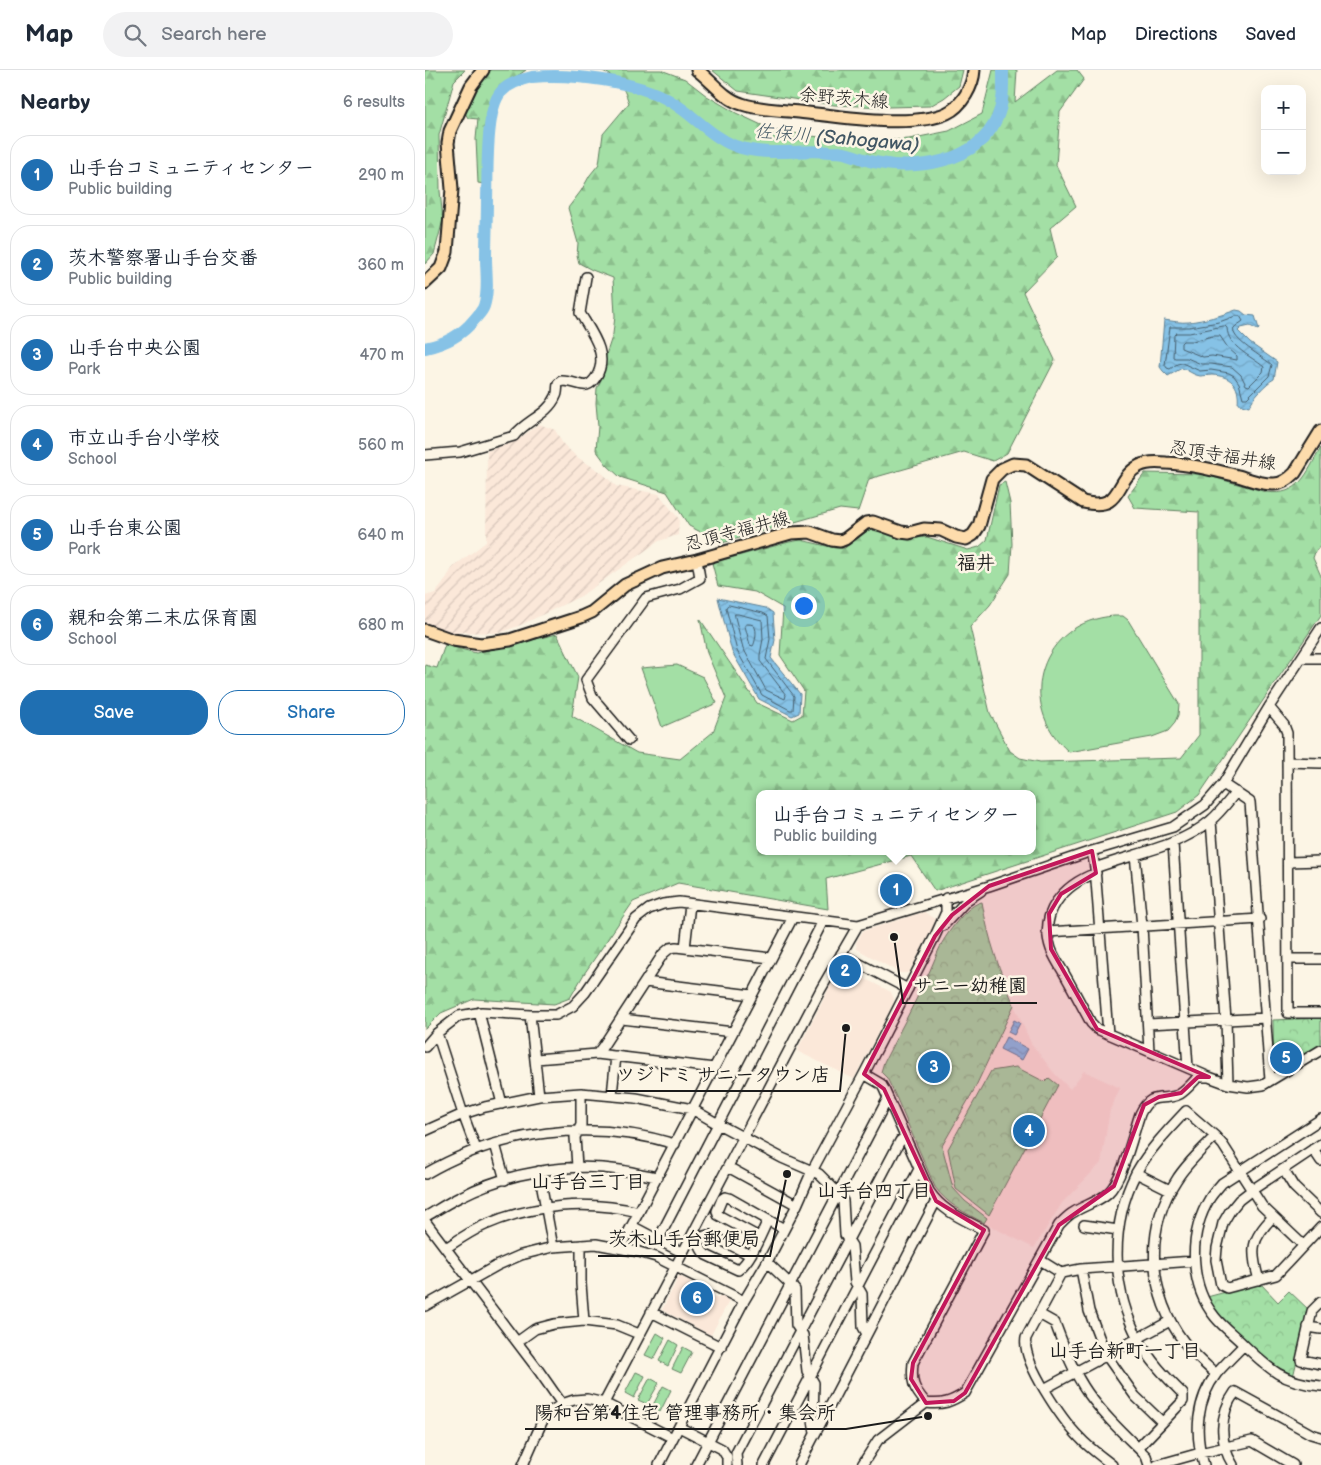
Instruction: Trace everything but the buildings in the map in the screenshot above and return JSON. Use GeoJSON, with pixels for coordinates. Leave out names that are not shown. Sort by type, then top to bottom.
{"type":"FeatureCollection","features":[{"type":"Feature","properties":{"kind":"main road"},"geometry":{"type":"LineString","coordinates":[[425,283],[441,268],[447,252],[452,189],[448,143],[450,130],[471,86],[483,70]]}},
{"type":"Feature","properties":{"kind":"main road","name":"余野茨木線"},"geometry":{"type":"LineString","coordinates":[[697,70],[729,98],[742,104],[762,108],[877,120],[918,120],[934,118],[949,112],[961,102],[969,90],[975,70]]}},
{"type":"Feature","properties":{"kind":"main road","name":"忍頂寺福井線"},"geometry":{"type":"LineString","coordinates":[[425,630],[453,640],[481,644],[510,640],[592,612],[625,585],[662,568],[801,532],[810,532],[840,541],[866,523],[873,522],[901,532],[924,529],[941,530],[956,537],[966,539],[973,535],[979,526],[992,479],[1002,469],[1013,464],[1026,465],[1083,502],[1093,504],[1102,504],[1112,500],[1132,471],[1140,465],[1150,463],[1166,463],[1203,468],[1265,484],[1281,483],[1295,473],[1321,430]]}},
{"type":"Feature","properties":{"kind":"street"},"geometry":{"type":"LineString","coordinates":[[425,455],[460,452],[514,436],[549,406],[556,396],[558,384],[561,381],[587,385],[593,381],[599,372],[601,354],[594,336],[580,313],[587,277]]}},
{"type":"Feature","properties":{"kind":"street"},"geometry":{"type":"LineString","coordinates":[[629,740],[593,698],[586,680],[646,598],[680,589],[700,578],[697,560]]}},
{"type":"Feature","properties":{"kind":"street"},"geometry":{"type":"LineString","coordinates":[[425,1047],[437,1033],[459,1016],[479,1012],[557,1015],[573,1006],[585,993],[636,919],[649,910],[663,904],[679,902],[858,925],[989,886],[1092,851],[1173,827],[1205,805],[1223,784],[1321,628]]}},
{"type":"Feature","properties":{"kind":"street"},"geometry":{"type":"LineString","coordinates":[[1302,658],[1321,658]]}},
{"type":"Feature","properties":{"kind":"street"},"geometry":{"type":"LineString","coordinates":[[1269,708],[1284,724],[1287,733],[1288,1013],[1321,1012]]}},
{"type":"Feature","properties":{"kind":"street"},"geometry":{"type":"LineString","coordinates":[[1287,762],[1321,762]]}},
{"type":"Feature","properties":{"kind":"street"},"geometry":{"type":"LineString","coordinates":[[1223,784],[1251,802],[1270,1080]]}},
{"type":"Feature","properties":{"kind":"street"},"geometry":{"type":"LineString","coordinates":[[1235,792],[1211,821],[1197,830],[1173,843],[1135,855],[1096,871],[1061,894],[1049,914],[1047,932],[1051,949],[1091,1023],[1097,1029],[1209,1077],[1228,1084],[1248,1086],[1263,1084],[1321,1050]]}},
{"type":"Feature","properties":{"kind":"street"},"geometry":{"type":"LineString","coordinates":[[1211,821],[1226,1020],[1228,1084]]}},
{"type":"Feature","properties":{"kind":"street"},"geometry":{"type":"LineString","coordinates":[[1173,843],[1188,1068]]}},
{"type":"Feature","properties":{"kind":"street"},"geometry":{"type":"LineString","coordinates":[[1092,851],[1096,871],[1108,1034]]}},
{"type":"Feature","properties":{"kind":"street"},"geometry":{"type":"LineString","coordinates":[[1135,855],[1142,926],[1149,1051]]}},
{"type":"Feature","properties":{"kind":"street"},"geometry":{"type":"LineString","coordinates":[[1288,862],[1321,861]]}},
{"type":"Feature","properties":{"kind":"street"},"geometry":{"type":"LineString","coordinates":[[935,936],[967,900],[989,886]]}},
{"type":"Feature","properties":{"kind":"street"},"geometry":{"type":"LineString","coordinates":[[659,1465],[744,1301],[797,1205],[935,936],[946,912],[946,898]]}},
{"type":"Feature","properties":{"kind":"street"},"geometry":{"type":"LineString","coordinates":[[685,948],[690,904]]}},
{"type":"Feature","properties":{"kind":"street"},"geometry":{"type":"LineString","coordinates":[[620,1248],[793,917]]}},
{"type":"Feature","properties":{"kind":"street"},"geometry":{"type":"LineString","coordinates":[[1047,932],[1260,919]]}},
{"type":"Feature","properties":{"kind":"street"},"geometry":{"type":"LineString","coordinates":[[657,1240],[823,921]]}},
{"type":"Feature","properties":{"kind":"street"},"geometry":{"type":"LineString","coordinates":[[605,1403],[639,1334],[821,989],[858,925]]}},
{"type":"Feature","properties":{"kind":"street"},"geometry":{"type":"LineString","coordinates":[[597,1054],[663,954],[670,948],[771,958]]}},
{"type":"Feature","properties":{"kind":"street"},"geometry":{"type":"LineString","coordinates":[[841,954],[908,989]]}},
{"type":"Feature","properties":{"kind":"street"},"geometry":{"type":"LineString","coordinates":[[1289,959],[1321,959]]}},
{"type":"Feature","properties":{"kind":"street"},"geometry":{"type":"LineString","coordinates":[[645,982],[752,995]]}},
{"type":"Feature","properties":{"kind":"street"},"geometry":{"type":"LineString","coordinates":[[479,1012],[502,1104]]}},
{"type":"Feature","properties":{"kind":"street"},"geometry":{"type":"LineString","coordinates":[[530,1015],[539,1096]]}},
{"type":"Feature","properties":{"kind":"street"},"geometry":{"type":"LineString","coordinates":[[622,1018],[733,1032]]}},
{"type":"Feature","properties":{"kind":"street"},"geometry":{"type":"LineString","coordinates":[[1148,1024],[1266,1018]]}},
{"type":"Feature","properties":{"kind":"street"},"geometry":{"type":"LineString","coordinates":[[437,1033],[476,1149]]}},
{"type":"Feature","properties":{"kind":"street"},"geometry":{"type":"LineString","coordinates":[[536,1059],[597,1054],[714,1068]]}},
{"type":"Feature","properties":{"kind":"street"},"geometry":{"type":"LineString","coordinates":[[612,1095],[616,1056]]}},
{"type":"Feature","properties":{"kind":"street"},"geometry":{"type":"LineString","coordinates":[[864,1074],[881,1084],[929,1191],[936,1202],[984,1230],[913,1363],[911,1379],[919,1395],[926,1403]]}},
{"type":"Feature","properties":{"kind":"street"},"geometry":{"type":"LineString","coordinates":[[862,1465],[878,1440],[926,1403],[938,1404],[954,1401],[965,1393],[1059,1225],[1072,1212],[1096,1202],[1114,1186],[1144,1105],[1159,1097],[1169,1097],[1181,1093],[1198,1077],[1209,1077]]}},
{"type":"Feature","properties":{"kind":"street"},"geometry":{"type":"LineString","coordinates":[[426,1128],[463,1114],[502,1104],[539,1096],[581,1093],[636,1098],[693,1109],[782,1158],[819,1174],[838,1193],[843,1201],[845,1235],[851,1246],[855,1282],[861,1294],[863,1327],[867,1334]]}},
{"type":"Feature","properties":{"kind":"street"},"geometry":{"type":"LineString","coordinates":[[577,1167],[575,1137],[581,1125],[581,1093]]}},
{"type":"Feature","properties":{"kind":"street"},"geometry":{"type":"LineString","coordinates":[[696,1465],[888,1098]]}},
{"type":"Feature","properties":{"kind":"street"},"geometry":{"type":"LineString","coordinates":[[1138,1448],[1183,1401],[1183,1394],[1151,1359],[1138,1339],[1128,1317],[1120,1289],[1117,1266],[1118,1230],[1129,1190],[1136,1174],[1148,1154],[1186,1111],[1223,1145],[1262,1206],[1303,1245]]}},
{"type":"Feature","properties":{"kind":"street"},"geometry":{"type":"LineString","coordinates":[[1321,1118],[1222,1183],[1210,1199],[1201,1218],[1195,1244],[1194,1261],[1196,1278],[1215,1317],[1271,1370],[1295,1382],[1321,1386]]}},
{"type":"Feature","properties":{"kind":"street"},"geometry":{"type":"LineString","coordinates":[[425,1174],[476,1149],[531,1135],[578,1130],[633,1134],[675,1144]]}},
{"type":"Feature","properties":{"kind":"street"},"geometry":{"type":"LineString","coordinates":[[1215,1136],[1192,1160],[1170,1190],[1158,1220],[1154,1264],[1161,1297],[1170,1321],[1184,1343],[1216,1374]]}},
{"type":"Feature","properties":{"kind":"street"},"geometry":{"type":"LineString","coordinates":[[737,1465],[736,1453],[900,1141],[905,1137]]}},
{"type":"Feature","properties":{"kind":"street"},"geometry":{"type":"LineString","coordinates":[[495,1144],[505,1180]]}},
{"type":"Feature","properties":{"kind":"street"},"geometry":{"type":"LineString","coordinates":[[1321,1161],[1317,1147],[1239,1200],[1223,1223],[1217,1248],[1216,1260],[1221,1285],[1227,1288],[1276,1275],[1321,1227]]}},
{"type":"Feature","properties":{"kind":"street"},"geometry":{"type":"LineString","coordinates":[[425,1217],[462,1195],[505,1180],[539,1171],[577,1167],[618,1169],[658,1177]]}},
{"type":"Feature","properties":{"kind":"street"},"geometry":{"type":"LineString","coordinates":[[728,1167],[797,1205]]}},
{"type":"Feature","properties":{"kind":"street"},"geometry":{"type":"LineString","coordinates":[[765,1465],[919,1169]]}},
{"type":"Feature","properties":{"kind":"street"},"geometry":{"type":"LineString","coordinates":[[1283,1169],[1294,1187],[1321,1213]]}},
{"type":"Feature","properties":{"kind":"street"},"geometry":{"type":"LineString","coordinates":[[539,1171],[553,1247]]}},
{"type":"Feature","properties":{"kind":"street"},"geometry":{"type":"LineString","coordinates":[[1136,1174],[1170,1190]]}},
{"type":"Feature","properties":{"kind":"street"},"geometry":{"type":"LineString","coordinates":[[759,1237],[718,1215],[717,1211],[722,1199],[729,1198],[784,1229]]}},
{"type":"Feature","properties":{"kind":"street"},"geometry":{"type":"LineString","coordinates":[[799,1465],[936,1202]]}},
{"type":"Feature","properties":{"kind":"street"},"geometry":{"type":"LineString","coordinates":[[446,1248],[483,1226],[502,1218],[546,1208],[588,1205],[623,1208],[639,1212]]}},
{"type":"Feature","properties":{"kind":"street"},"geometry":{"type":"LineString","coordinates":[[1259,1280],[1253,1255],[1254,1245],[1258,1234],[1273,1216]]}},
{"type":"Feature","properties":{"kind":"street"},"geometry":{"type":"LineString","coordinates":[[750,1255],[711,1235],[703,1236],[699,1244],[701,1252],[737,1270],[740,1269],[750,1255],[768,1220]]}},
{"type":"Feature","properties":{"kind":"street"},"geometry":{"type":"LineString","coordinates":[[425,1221],[562,1404]]}},
{"type":"Feature","properties":{"kind":"street"},"geometry":{"type":"LineString","coordinates":[[1084,1225],[1118,1230]]}},
{"type":"Feature","properties":{"kind":"street"},"geometry":{"type":"LineString","coordinates":[[632,1226],[683,1253]]}},
{"type":"Feature","properties":{"kind":"street"},"geometry":{"type":"LineString","coordinates":[[425,1306],[497,1265],[521,1255],[553,1247],[596,1244],[639,1252],[656,1258],[744,1301]]}},
{"type":"Feature","properties":{"kind":"street"},"geometry":{"type":"LineString","coordinates":[[581,1245],[581,1284],[584,1321]]}},
{"type":"Feature","properties":{"kind":"street"},"geometry":{"type":"LineString","coordinates":[[1039,1260],[1061,1274],[1081,1269],[1194,1261]]}},
{"type":"Feature","properties":{"kind":"street"},"geometry":{"type":"LineString","coordinates":[[767,1262],[795,1290],[797,1325],[803,1335],[807,1371],[814,1383],[813,1420],[815,1432]]}},
{"type":"Feature","properties":{"kind":"street"},"geometry":{"type":"LineString","coordinates":[[1081,1269],[1089,1311],[1106,1355],[1135,1396],[1162,1422]]}},
{"type":"Feature","properties":{"kind":"street"},"geometry":{"type":"LineString","coordinates":[[1061,1274],[1025,1344],[1043,1388],[1067,1424],[1079,1437],[1112,1465]]}},
{"type":"Feature","properties":{"kind":"street"},"geometry":{"type":"LineString","coordinates":[[1321,1302],[1312,1311],[1301,1360],[1321,1364]]}},
{"type":"Feature","properties":{"kind":"street"},"geometry":{"type":"LineString","coordinates":[[651,1312],[721,1347]]}},
{"type":"Feature","properties":{"kind":"street"},"geometry":{"type":"LineString","coordinates":[[1039,1314],[1055,1323],[1064,1347],[1088,1393],[1104,1413],[1146,1456],[1149,1465]]}},
{"type":"Feature","properties":{"kind":"street"},"geometry":{"type":"LineString","coordinates":[[517,1342],[535,1329],[554,1324],[584,1321],[617,1325],[639,1334]]}},
{"type":"Feature","properties":{"kind":"street"},"geometry":{"type":"LineString","coordinates":[[1043,1388],[1170,1321]]}},
{"type":"Feature","properties":{"kind":"street"},"geometry":{"type":"LineString","coordinates":[[1308,1327],[1321,1329]]}},
{"type":"Feature","properties":{"kind":"street"},"geometry":{"type":"LineString","coordinates":[[1204,1465],[1200,1453],[1197,1427],[1202,1401],[1216,1374],[1244,1345]]}},
{"type":"Feature","properties":{"kind":"street"},"geometry":{"type":"LineString","coordinates":[[1233,1465],[1224,1447],[1223,1425],[1226,1407],[1235,1392],[1303,1430],[1321,1437]]}},
{"type":"Feature","properties":{"kind":"street"},"geometry":{"type":"LineString","coordinates":[[523,1465],[542,1422],[551,1411],[562,1404],[575,1400],[587,1399],[605,1403],[673,1438]]}},
{"type":"Feature","properties":{"kind":"street"},"geometry":{"type":"LineString","coordinates":[[679,1427],[723,1451],[727,1457],[727,1465]]}},
{"type":"Feature","properties":{"kind":"street"},"geometry":{"type":"LineString","coordinates":[[1157,1465],[1176,1462],[1200,1453],[1252,1441],[1293,1465]]}},
{"type":"Feature","properties":{"kind":"highlighted area"},"geometry":{"type":"Polygon","coordinates":[[[1092,851],[1096,873],[1061,894],[1049,914],[1051,949],[1097,1029],[1209,1077],[1198,1077],[1181,1093],[1159,1097],[1144,1105],[1114,1186],[1059,1225],[965,1393],[954,1401],[926,1403],[911,1379],[913,1363],[984,1230],[936,1201],[884,1089],[864,1074],[935,936],[952,915],[989,886],[1092,851]]]}},
{"type":"Feature","properties":{"kind":"shaded area"},"geometry":{"type":"Polygon","coordinates":[[[539,424],[555,430],[563,444],[577,457],[601,472],[616,486],[659,494],[679,519],[678,535],[659,541],[581,596],[500,633],[452,632],[425,625],[425,596],[435,593],[453,567],[486,542],[487,451],[516,441],[539,424]]]}},
{"type":"Feature","properties":{"kind":"shaded area"},"geometry":{"type":"Polygon","coordinates":[[[924,912],[936,919],[934,927],[909,972],[900,973],[857,949],[856,943],[863,931],[924,912]]]}},
{"type":"Feature","properties":{"kind":"shaded area"},"geometry":{"type":"Polygon","coordinates":[[[838,971],[846,977],[850,971],[891,992],[894,999],[854,1079],[797,1051],[838,971]]]}},
{"type":"Feature","properties":{"kind":"shaded area"},"geometry":{"type":"Polygon","coordinates":[[[1014,1005],[1031,1043],[1054,1073],[1070,1089],[1084,1071],[1120,1088],[1110,1110],[1101,1163],[1062,1203],[1034,1248],[984,1223],[986,1218],[965,1201],[953,1188],[942,1146],[974,1090],[1014,1005]]]}},
{"type":"Feature","properties":{"kind":"shaded area"},"geometry":{"type":"Polygon","coordinates":[[[679,1276],[712,1297],[723,1297],[729,1301],[711,1335],[662,1310],[679,1276]]]}},
{"type":"Feature","properties":{"kind":"green space"},"geometry":{"type":"Polygon","coordinates":[[[425,70],[465,70],[454,81],[439,135],[440,191],[443,220],[434,254],[425,264],[425,70]]]}},
{"type":"Feature","properties":{"kind":"green space"},"geometry":{"type":"Polygon","coordinates":[[[489,70],[526,70],[500,88],[489,108],[484,147],[484,184],[478,183],[476,139],[478,119],[468,118],[464,111],[476,86],[489,70]]]}},
{"type":"Feature","properties":{"kind":"green space"},"geometry":{"type":"Polygon","coordinates":[[[601,70],[661,70],[685,79],[707,96],[736,113],[772,130],[839,140],[873,141],[909,139],[949,131],[982,114],[993,70],[1017,70],[1015,102],[1057,70],[1077,70],[1084,79],[1060,112],[1056,165],[1076,206],[1050,228],[1057,257],[1023,292],[1055,360],[1007,453],[993,461],[964,452],[869,479],[858,511],[840,509],[722,543],[689,526],[667,492],[620,477],[607,465],[596,450],[598,426],[596,403],[597,388],[603,376],[605,358],[613,334],[615,316],[613,278],[579,263],[577,255],[578,243],[568,208],[599,164],[603,134],[629,103],[619,83],[612,76],[601,70]]]}},
{"type":"Feature","properties":{"kind":"green space"},"geometry":{"type":"Polygon","coordinates":[[[712,70],[963,70],[959,86],[930,106],[888,107],[834,105],[738,91],[712,70]]]}},
{"type":"Feature","properties":{"kind":"green space"},"geometry":{"type":"Polygon","coordinates":[[[1321,448],[1321,545],[1313,558],[1321,576],[1321,615],[1199,795],[1177,812],[935,891],[911,856],[826,879],[828,909],[678,883],[633,902],[570,998],[554,1004],[474,999],[441,1013],[425,1029],[425,665],[437,668],[445,645],[476,653],[557,634],[578,677],[572,716],[637,753],[680,759],[713,732],[726,698],[707,653],[700,619],[757,703],[793,720],[802,715],[804,691],[780,655],[783,608],[755,592],[718,586],[712,563],[801,540],[835,548],[845,548],[859,535],[870,530],[884,532],[903,539],[927,537],[968,550],[979,547],[987,540],[999,485],[1005,482],[1010,503],[1012,544],[1010,574],[990,605],[970,627],[990,713],[1010,751],[1020,758],[1040,762],[1181,758],[1199,735],[1199,512],[1135,508],[1128,496],[1145,473],[1202,474],[1266,492],[1278,493],[1294,487],[1306,474],[1321,448]]]}},
{"type":"Feature","properties":{"kind":"green space"},"geometry":{"type":"Polygon","coordinates":[[[1123,616],[1128,620],[1179,704],[1178,715],[1168,731],[1152,737],[1069,752],[1052,733],[1043,711],[1040,689],[1043,668],[1053,649],[1068,633],[1089,621],[1123,616]]]}},
{"type":"Feature","properties":{"kind":"green space"},"geometry":{"type":"Polygon","coordinates":[[[677,665],[703,677],[717,703],[662,727],[641,668],[677,665]]]}},
{"type":"Feature","properties":{"kind":"green space"},"geometry":{"type":"Polygon","coordinates":[[[982,902],[995,955],[1014,1005],[974,1090],[942,1146],[953,1188],[965,1201],[987,1218],[984,1223],[963,1212],[935,1187],[897,1099],[887,1078],[881,1072],[884,1062],[942,943],[965,913],[982,902]]]}},
{"type":"Feature","properties":{"kind":"green space"},"geometry":{"type":"Polygon","coordinates":[[[1321,1018],[1321,1045],[1274,1071],[1273,1020],[1321,1018]]]}},
{"type":"Feature","properties":{"kind":"green space"},"geometry":{"type":"Polygon","coordinates":[[[1016,1067],[1045,1082],[1049,1078],[1058,1085],[989,1215],[956,1189],[948,1149],[991,1071],[1016,1067]]]}},
{"type":"Feature","properties":{"kind":"green space"},"geometry":{"type":"Polygon","coordinates":[[[1260,1283],[1278,1302],[1289,1291],[1309,1310],[1293,1377],[1272,1367],[1221,1320],[1207,1297],[1260,1283]]]}},
{"type":"Feature","properties":{"kind":"green space"},"geometry":{"type":"Polygon","coordinates":[[[657,1333],[665,1338],[654,1359],[645,1355],[657,1333]]]}},
{"type":"Feature","properties":{"kind":"green space"},"geometry":{"type":"Polygon","coordinates":[[[670,1340],[678,1345],[668,1366],[659,1361],[670,1340]]]}},
{"type":"Feature","properties":{"kind":"green space"},"geometry":{"type":"Polygon","coordinates":[[[683,1347],[692,1352],[681,1373],[672,1369],[683,1347]]]}},
{"type":"Feature","properties":{"kind":"green space"},"geometry":{"type":"Polygon","coordinates":[[[636,1372],[645,1376],[634,1398],[625,1393],[636,1372]]]}},
{"type":"Feature","properties":{"kind":"green space"},"geometry":{"type":"Polygon","coordinates":[[[650,1378],[659,1383],[647,1404],[638,1400],[650,1378]]]}},
{"type":"Feature","properties":{"kind":"green space"},"geometry":{"type":"Polygon","coordinates":[[[663,1386],[671,1390],[660,1412],[652,1407],[663,1386]]]}},
{"type":"Feature","properties":{"kind":"water"},"geometry":{"type":"Polygon","coordinates":[[[1236,310],[1246,315],[1255,316],[1259,329],[1250,326],[1241,328],[1238,331],[1250,343],[1277,362],[1274,379],[1260,391],[1249,407],[1238,404],[1237,391],[1233,382],[1229,379],[1212,375],[1201,376],[1182,368],[1168,376],[1160,367],[1164,320],[1189,322],[1213,318],[1236,310]]]}},
{"type":"Feature","properties":{"kind":"water"},"geometry":{"type":"Polygon","coordinates":[[[718,598],[766,608],[773,613],[775,640],[771,658],[800,694],[799,713],[792,716],[759,699],[732,652],[718,598]]]}},
{"type":"Feature","properties":{"kind":"water"},"geometry":{"type":"Polygon","coordinates":[[[1014,1020],[1020,1023],[1014,1035],[1008,1032],[1014,1020]]]}},
{"type":"Feature","properties":{"kind":"water"},"geometry":{"type":"Polygon","coordinates":[[[1006,1037],[1028,1049],[1022,1060],[1000,1049],[1006,1037]]]}},
{"type":"Feature","properties":{"kind":"waterway","name":"佐保川 (Sahogawa)"},"geometry":{"type":"LineString","coordinates":[[425,348],[446,342],[458,335],[481,312],[486,300],[488,144],[492,113],[496,101],[501,92],[512,84],[532,77],[547,76],[603,80],[640,88],[656,94],[670,101],[718,137],[735,146],[771,152],[839,152],[874,162],[891,165],[909,165],[927,164],[961,154],[988,133],[997,118],[1001,106],[1003,70]]}},
{"type":"Feature","properties":{"kind":"place","name":"山手台コミュニティセンター"},"geometry":{"type":"Point","coordinates":[896,890]}},
{"type":"Feature","properties":{"kind":"place","name":"サニー幼稚園"},"geometry":{"type":"Point","coordinates":[894,937]}},
{"type":"Feature","properties":{"kind":"place","name":"茨木警察署山手台交番"},"geometry":{"type":"Point","coordinates":[845,971]}},
{"type":"Feature","properties":{"kind":"place","name":"ツジトミ サニータウン店"},"geometry":{"type":"Point","coordinates":[846,1028]}},
{"type":"Feature","properties":{"kind":"place","name":"山手台東公園"},"geometry":{"type":"Point","coordinates":[1286,1058]}},
{"type":"Feature","properties":{"kind":"place","name":"山手台中央公園"},"geometry":{"type":"Point","coordinates":[934,1067]}},
{"type":"Feature","properties":{"kind":"place","name":"市立山手台小学校"},"geometry":{"type":"Point","coordinates":[1029,1131]}},
{"type":"Feature","properties":{"kind":"place","name":"茨木山手台郵便局"},"geometry":{"type":"Point","coordinates":[787,1174]}},
{"type":"Feature","properties":{"kind":"place","name":"親和会第二末広保育園"},"geometry":{"type":"Point","coordinates":[697,1298]}},
{"type":"Feature","properties":{"kind":"place","name":"陽和台第4住宅 管理事務所・集会所"},"geometry":{"type":"Point","coordinates":[928,1416]}},
{"type":"Feature","properties":{"kind":"district","name":"福井"},"geometry":{"type":"Point","coordinates":[976,562]}},
{"type":"Feature","properties":{"kind":"district","name":"山手台三丁目"},"geometry":{"type":"Point","coordinates":[588,1181]}},
{"type":"Feature","properties":{"kind":"district","name":"山手台四丁目"},"geometry":{"type":"Point","coordinates":[874,1190]}},
{"type":"Feature","properties":{"kind":"district","name":"山手台新町一丁目"},"geometry":{"type":"Point","coordinates":[1125,1350]}}]}
